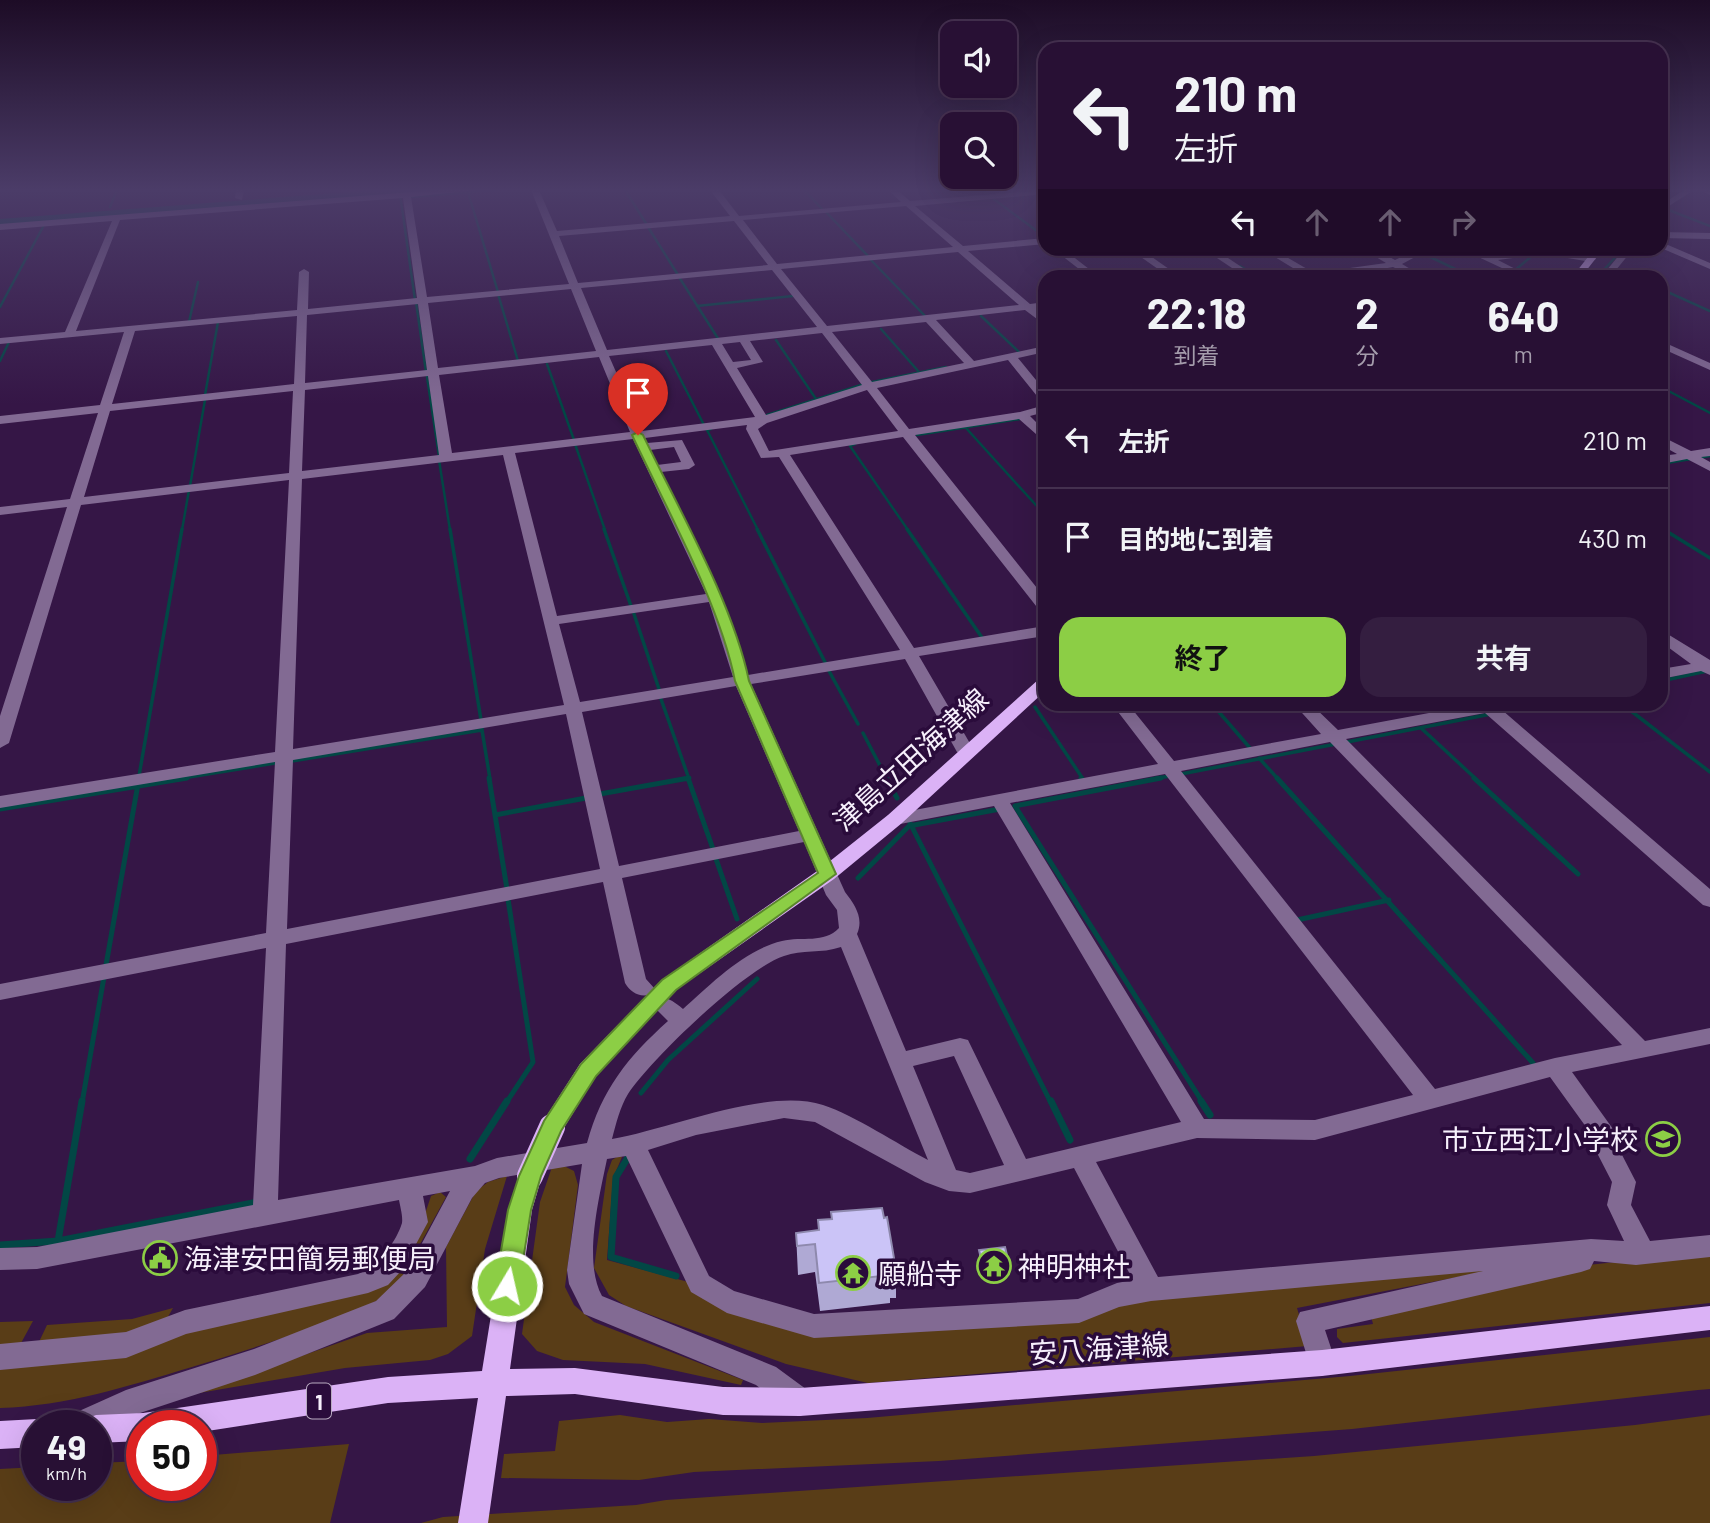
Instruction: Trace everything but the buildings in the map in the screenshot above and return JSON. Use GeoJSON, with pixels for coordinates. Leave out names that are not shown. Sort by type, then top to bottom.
{"type":"FeatureCollection","features":[{"type":"Feature","properties":{"kind":"main road","name":"津島立田海津線"},"geometry":{"type":"LineString","coordinates":[[473,1523],[520,1210],[530,1176],[552,1127],[588,1070],[669,985],[827,874],[895,819],[1038,688]]}},
{"type":"Feature","properties":{"kind":"main road","name":"安八海津線"},"geometry":{"type":"LineString","coordinates":[[492,1383],[575,1381],[723,1401],[800,1402],[1322,1363],[1710,1318]]}},
{"type":"Feature","properties":{"kind":"main road","name":"1"},"geometry":{"type":"LineString","coordinates":[[217,1415],[388,1390],[492,1383]]}},
{"type":"Feature","properties":{"kind":"main road"},"geometry":{"type":"LineString","coordinates":[[0,1435],[21,1434]]}},
{"type":"Feature","properties":{"kind":"street"},"geometry":{"type":"LineString","coordinates":[[69,334],[99,261]]}},
{"type":"Feature","properties":{"kind":"street"},"geometry":{"type":"LineString","coordinates":[[415,261],[446,457]]}},
{"type":"Feature","properties":{"kind":"street"},"geometry":{"type":"LineString","coordinates":[[565,261],[640,441],[713,597],[737,658],[742,681],[836,895],[850,909],[852,922],[846,933],[827,945],[783,948],[756,960],[682,1020],[619,1089],[604,1118],[589,1195],[580,1272],[593,1305],[766,1376],[800,1402]]}},
{"type":"Feature","properties":{"kind":"street"},"geometry":{"type":"LineString","coordinates":[[769,261],[1038,599]]}},
{"type":"Feature","properties":{"kind":"street"},"geometry":{"type":"LineString","coordinates":[[0,341],[835,261]]}},
{"type":"Feature","properties":{"kind":"street"},"geometry":{"type":"LineString","coordinates":[[973,261],[1038,316]]}},
{"type":"Feature","properties":{"kind":"street"},"geometry":{"type":"LineString","coordinates":[[1287,261],[1303,270]]}},
{"type":"Feature","properties":{"kind":"street"},"geometry":{"type":"LineString","coordinates":[[1389,261],[1406,270]]}},
{"type":"Feature","properties":{"kind":"street"},"geometry":{"type":"LineString","coordinates":[[1358,270],[1396,265],[1403,261]]}},
{"type":"Feature","properties":{"kind":"street"},"geometry":{"type":"LineString","coordinates":[[1489,261],[1508,270]]}},
{"type":"Feature","properties":{"kind":"street"},"geometry":{"type":"LineString","coordinates":[[265,1213],[304,271]]}},
{"type":"Feature","properties":{"kind":"street"},"geometry":{"type":"LineString","coordinates":[[0,420],[929,320],[1038,306]]}},
{"type":"Feature","properties":{"kind":"street"},"geometry":{"type":"LineString","coordinates":[[929,320],[972,365]]}},
{"type":"Feature","properties":{"kind":"street"},"geometry":{"type":"LineString","coordinates":[[0,743],[130,329]]}},
{"type":"Feature","properties":{"kind":"street"},"geometry":{"type":"LineString","coordinates":[[730,366],[758,362],[744,340]]}},
{"type":"Feature","properties":{"kind":"street"},"geometry":{"type":"LineString","coordinates":[[716,343],[763,420]]}},
{"type":"Feature","properties":{"kind":"street"},"geometry":{"type":"LineString","coordinates":[[1668,347],[1710,368]]}},
{"type":"Feature","properties":{"kind":"street"},"geometry":{"type":"LineString","coordinates":[[1038,350],[869,386],[763,420],[754,424],[752,429],[765,455],[1022,415],[1038,410]]}},
{"type":"Feature","properties":{"kind":"street"},"geometry":{"type":"LineString","coordinates":[[1011,356],[1038,390]]}},
{"type":"Feature","properties":{"kind":"street"},"geometry":{"type":"LineString","coordinates":[[1022,415],[1038,431]]}},
{"type":"Feature","properties":{"kind":"street"},"geometry":{"type":"LineString","coordinates":[[0,511],[509,450],[640,441],[763,420]]}},
{"type":"Feature","properties":{"kind":"street"},"geometry":{"type":"LineString","coordinates":[[640,441],[678,443],[689,465],[653,469]]}},
{"type":"Feature","properties":{"kind":"street"},"geometry":{"type":"LineString","coordinates":[[1668,444],[1710,467]]}},
{"type":"Feature","properties":{"kind":"street"},"geometry":{"type":"LineString","coordinates":[[509,450],[573,709],[636,983],[644,989]]}},
{"type":"Feature","properties":{"kind":"street"},"geometry":{"type":"LineString","coordinates":[[782,452],[910,654],[966,752]]}},
{"type":"Feature","properties":{"kind":"street"},"geometry":{"type":"LineString","coordinates":[[1668,459],[1710,452]]}},
{"type":"Feature","properties":{"kind":"street"},"geometry":{"type":"LineString","coordinates":[[551,621],[713,597]]}},
{"type":"Feature","properties":{"kind":"street"},"geometry":{"type":"LineString","coordinates":[[0,802],[1038,632]]}},
{"type":"Feature","properties":{"kind":"street"},"geometry":{"type":"LineString","coordinates":[[1668,640],[1708,667]]}},
{"type":"Feature","properties":{"kind":"street"},"geometry":{"type":"LineString","coordinates":[[1668,673],[1708,667]]}},
{"type":"Feature","properties":{"kind":"street"},"geometry":{"type":"LineString","coordinates":[[1125,711],[1430,1100]]}},
{"type":"Feature","properties":{"kind":"street"},"geometry":{"type":"LineString","coordinates":[[1309,711],[1640,1050]]}},
{"type":"Feature","properties":{"kind":"street"},"geometry":{"type":"LineString","coordinates":[[895,819],[1171,769],[1463,711]]}},
{"type":"Feature","properties":{"kind":"street"},"geometry":{"type":"LineString","coordinates":[[1500,711],[1710,900]]}},
{"type":"Feature","properties":{"kind":"street"},"geometry":{"type":"LineString","coordinates":[[999,800],[1198,1128]]}},
{"type":"Feature","properties":{"kind":"street"},"geometry":{"type":"LineString","coordinates":[[0,992],[811,835]]}},
{"type":"Feature","properties":{"kind":"street"},"geometry":{"type":"LineString","coordinates":[[846,933],[949,1181]]}},
{"type":"Feature","properties":{"kind":"street"},"geometry":{"type":"LineString","coordinates":[[663,1004],[682,1020]]}},
{"type":"Feature","properties":{"kind":"street"},"geometry":{"type":"LineString","coordinates":[[0,1259],[37,1258],[265,1213],[476,1176],[497,1168],[632,1145],[696,1126],[784,1110],[819,1113],[949,1181],[970,1183],[1198,1128],[1315,1130],[1555,1067],[1710,1036]]}},
{"type":"Feature","properties":{"kind":"street"},"geometry":{"type":"LineString","coordinates":[[899,1060],[960,1046],[1019,1171]]}},
{"type":"Feature","properties":{"kind":"street"},"geometry":{"type":"LineString","coordinates":[[1555,1067],[1606,1136],[1608,1151],[1624,1182],[1619,1205],[1643,1253]]}},
{"type":"Feature","properties":{"kind":"street"},"geometry":{"type":"LineString","coordinates":[[632,1145],[700,1284],[727,1301],[814,1326],[1079,1311],[1117,1295],[1151,1289],[1591,1250],[1643,1253]]}},
{"type":"Feature","properties":{"kind":"street"},"geometry":{"type":"LineString","coordinates":[[1081,1158],[1151,1289]]}},
{"type":"Feature","properties":{"kind":"street"},"geometry":{"type":"LineString","coordinates":[[112,1410],[256,1363],[385,1310],[401,1297],[416,1279],[463,1191],[476,1176]]}},
{"type":"Feature","properties":{"kind":"street"},"geometry":{"type":"LineString","coordinates":[[0,1357],[126,1345],[185,1322],[359,1285],[379,1277],[393,1262],[415,1222],[410,1188]]}},
{"type":"Feature","properties":{"kind":"street"},"geometry":{"type":"LineString","coordinates":[[1322,1363],[1309,1321],[1587,1259],[1710,1246]]}},
{"type":"Feature","properties":{"kind":"shaded area"},"geometry":{"type":"Polygon","coordinates":[[[620,1155],[622,1157],[613,1178],[607,1260],[692,1283],[818,1332],[1572,1255],[1297,1308],[1308,1346],[868,1383],[786,1364],[626,1306],[609,1295],[594,1268],[607,1174],[612,1160],[620,1155]]]}},
{"type":"Feature","properties":{"kind":"shaded area"},"geometry":{"type":"Polygon","coordinates":[[[562,1165],[574,1171],[578,1185],[565,1287],[574,1305],[594,1322],[743,1380],[741,1385],[645,1364],[563,1360],[537,1351],[522,1334],[540,1202],[552,1167],[562,1165]]]}},
{"type":"Feature","properties":{"kind":"shaded area"},"geometry":{"type":"Polygon","coordinates":[[[507,1176],[485,1249],[472,1336],[448,1354],[430,1360],[345,1368],[164,1399],[250,1374],[367,1333],[447,1327],[446,1247],[476,1191],[488,1182],[507,1176]]]}},
{"type":"Feature","properties":{"kind":"shaded area"},"geometry":{"type":"Polygon","coordinates":[[[440,1192],[446,1197],[397,1286],[387,1296],[291,1335],[144,1381],[73,1399],[0,1408],[0,1362],[174,1335],[376,1288],[426,1211],[431,1196],[440,1192]]]}},
{"type":"Feature","properties":{"kind":"shaded area"},"geometry":{"type":"Polygon","coordinates":[[[1710,1252],[1710,1303],[1343,1343],[1337,1337],[1337,1329],[1373,1324],[1370,1312],[1588,1265],[1710,1252]]]}},
{"type":"Feature","properties":{"kind":"shaded area"},"geometry":{"type":"Polygon","coordinates":[[[173,1308],[165,1322],[120,1340],[38,1344],[47,1325],[132,1319],[173,1308]]]}},
{"type":"Feature","properties":{"kind":"shaded area"},"geometry":{"type":"Polygon","coordinates":[[[33,1321],[20,1345],[0,1346],[0,1322],[33,1321]]]}},
{"type":"Feature","properties":{"kind":"shaded area"},"geometry":{"type":"Polygon","coordinates":[[[1710,1337],[1710,1389],[1352,1429],[939,1461],[694,1472],[639,1480],[501,1478],[504,1454],[555,1451],[559,1421],[620,1415],[667,1422],[709,1419],[762,1423],[867,1418],[1350,1376],[1710,1337]]]}},
{"type":"Feature","properties":{"kind":"shaded area"},"geometry":{"type":"Polygon","coordinates":[[[1710,1415],[1710,1523],[421,1523],[443,1517],[636,1505],[666,1500],[1314,1456],[1635,1425],[1710,1415]]]}},
{"type":"Feature","properties":{"kind":"shaded area"},"geometry":{"type":"Polygon","coordinates":[[[349,1444],[330,1523],[0,1523],[0,1469],[21,1468],[21,1501],[112,1501],[112,1462],[126,1462],[126,1501],[217,1501],[217,1455],[349,1444]]]}},
{"type":"Feature","properties":{"kind":"waterway"},"geometry":{"type":"LineString","coordinates":[[0,307],[25,261]]}},
{"type":"Feature","properties":{"kind":"waterway"},"geometry":{"type":"LineString","coordinates":[[409,261],[415,300]]}},
{"type":"Feature","properties":{"kind":"waterway"},"geometry":{"type":"LineString","coordinates":[[489,261],[498,292]]}},
{"type":"Feature","properties":{"kind":"waterway"},"geometry":{"type":"LineString","coordinates":[[669,261],[678,275]]}},
{"type":"Feature","properties":{"kind":"waterway"},"geometry":{"type":"LineString","coordinates":[[872,261],[927,318]]}},
{"type":"Feature","properties":{"kind":"waterway"},"geometry":{"type":"LineString","coordinates":[[1439,261],[1457,270]]}},
{"type":"Feature","properties":{"kind":"waterway"},"geometry":{"type":"LineString","coordinates":[[1515,270],[1526,261]]}},
{"type":"Feature","properties":{"kind":"waterway"},"geometry":{"type":"LineString","coordinates":[[1604,270],[1612,261]]}},
{"type":"Feature","properties":{"kind":"waterway"},"geometry":{"type":"LineString","coordinates":[[1240,266],[1247,270]]}},
{"type":"Feature","properties":{"kind":"waterway"},"geometry":{"type":"LineString","coordinates":[[679,277],[697,306]]}},
{"type":"Feature","properties":{"kind":"waterway"},"geometry":{"type":"LineString","coordinates":[[189,322],[198,282]]}},
{"type":"Feature","properties":{"kind":"waterway"},"geometry":{"type":"LineString","coordinates":[[1668,292],[1710,311]]}},
{"type":"Feature","properties":{"kind":"waterway"},"geometry":{"type":"LineString","coordinates":[[498,294],[518,361]]}},
{"type":"Feature","properties":{"kind":"waterway"},"geometry":{"type":"LineString","coordinates":[[697,306],[793,296]]}},
{"type":"Feature","properties":{"kind":"waterway"},"geometry":{"type":"LineString","coordinates":[[416,302],[426,372]]}},
{"type":"Feature","properties":{"kind":"waterway"},"geometry":{"type":"LineString","coordinates":[[697,306],[719,340]]}},
{"type":"Feature","properties":{"kind":"waterway"},"geometry":{"type":"LineString","coordinates":[[981,316],[1019,352]]}},
{"type":"Feature","properties":{"kind":"waterway"},"geometry":{"type":"LineString","coordinates":[[205,395],[218,322]]}},
{"type":"Feature","properties":{"kind":"waterway"},"geometry":{"type":"LineString","coordinates":[[881,329],[919,372]]}},
{"type":"Feature","properties":{"kind":"waterway"},"geometry":{"type":"LineString","coordinates":[[776,340],[816,399]]}},
{"type":"Feature","properties":{"kind":"waterway"},"geometry":{"type":"LineString","coordinates":[[0,361],[9,342]]}},
{"type":"Feature","properties":{"kind":"waterway"},"geometry":{"type":"LineString","coordinates":[[666,351],[704,425]]}},
{"type":"Feature","properties":{"kind":"waterway"},"geometry":{"type":"LineString","coordinates":[[547,364],[574,440]]}},
{"type":"Feature","properties":{"kind":"waterway"},"geometry":{"type":"LineString","coordinates":[[872,382],[946,367]]}},
{"type":"Feature","properties":{"kind":"waterway"},"geometry":{"type":"LineString","coordinates":[[427,377],[439,456]]}},
{"type":"Feature","properties":{"kind":"waterway"},"geometry":{"type":"LineString","coordinates":[[767,415],[864,384]]}},
{"type":"Feature","properties":{"kind":"waterway"},"geometry":{"type":"LineString","coordinates":[[1668,391],[1710,413]]}},
{"type":"Feature","properties":{"kind":"waterway"},"geometry":{"type":"LineString","coordinates":[[190,486],[205,400]]}},
{"type":"Feature","properties":{"kind":"waterway"},"geometry":{"type":"LineString","coordinates":[[917,435],[1020,419]]}},
{"type":"Feature","properties":{"kind":"waterway"},"geometry":{"type":"LineString","coordinates":[[966,428],[1038,507]]}},
{"type":"Feature","properties":{"kind":"waterway"},"geometry":{"type":"LineString","coordinates":[[711,429],[707,430],[758,530]]}},
{"type":"Feature","properties":{"kind":"waterway"},"geometry":{"type":"LineString","coordinates":[[575,444],[605,530]]}},
{"type":"Feature","properties":{"kind":"waterway"},"geometry":{"type":"LineString","coordinates":[[855,444],[850,446],[908,530]]}},
{"type":"Feature","properties":{"kind":"waterway"},"geometry":{"type":"LineString","coordinates":[[1699,458],[1710,456]]}},
{"type":"Feature","properties":{"kind":"waterway"},"geometry":{"type":"LineString","coordinates":[[1668,463],[1691,459]]}},
{"type":"Feature","properties":{"kind":"waterway"},"geometry":{"type":"LineString","coordinates":[[439,460],[450,530]]}},
{"type":"Feature","properties":{"kind":"waterway"},"geometry":{"type":"LineString","coordinates":[[182,530],[189,490]]}},
{"type":"Feature","properties":{"kind":"waterway"},"geometry":{"type":"LineString","coordinates":[[139,776],[182,529]]}},
{"type":"Feature","properties":{"kind":"waterway"},"geometry":{"type":"LineString","coordinates":[[450,529],[481,720]]}},
{"type":"Feature","properties":{"kind":"waterway"},"geometry":{"type":"LineString","coordinates":[[604,529],[631,606]]}},
{"type":"Feature","properties":{"kind":"waterway"},"geometry":{"type":"LineString","coordinates":[[757,529],[826,664]]}},
{"type":"Feature","properties":{"kind":"waterway"},"geometry":{"type":"LineString","coordinates":[[907,529],[983,639]]}},
{"type":"Feature","properties":{"kind":"waterway"},"geometry":{"type":"LineString","coordinates":[[1668,532],[1710,558]]}},
{"type":"Feature","properties":{"kind":"waterway"},"geometry":{"type":"LineString","coordinates":[[634,614],[660,692]]}},
{"type":"Feature","properties":{"kind":"waterway"},"geometry":{"type":"LineString","coordinates":[[829,671],[858,724]]}},
{"type":"Feature","properties":{"kind":"waterway"},"geometry":{"type":"LineString","coordinates":[[1668,679],[1707,671]]}},
{"type":"Feature","properties":{"kind":"waterway"},"geometry":{"type":"LineString","coordinates":[[661,699],[689,778]]}},
{"type":"Feature","properties":{"kind":"waterway"},"geometry":{"type":"LineString","coordinates":[[1035,707],[1083,779]]}},
{"type":"Feature","properties":{"kind":"waterway"},"geometry":{"type":"LineString","coordinates":[[1218,711],[1250,748]]}},
{"type":"Feature","properties":{"kind":"waterway"},"geometry":{"type":"LineString","coordinates":[[1502,712],[1507,711]]}},
{"type":"Feature","properties":{"kind":"waterway"},"geometry":{"type":"LineString","coordinates":[[1631,711],[1710,772]]}},
{"type":"Feature","properties":{"kind":"waterway"},"geometry":{"type":"LineString","coordinates":[[1347,742],[1491,714]]}},
{"type":"Feature","properties":{"kind":"waterway"},"geometry":{"type":"LineString","coordinates":[[1421,728],[1476,779]]}},
{"type":"Feature","properties":{"kind":"waterway"},"geometry":{"type":"LineString","coordinates":[[292,761],[482,730]]}},
{"type":"Feature","properties":{"kind":"waterway"},"geometry":{"type":"LineString","coordinates":[[482,730],[490,779]]}},
{"type":"Feature","properties":{"kind":"waterway"},"geometry":{"type":"LineString","coordinates":[[863,733],[887,779]]}},
{"type":"Feature","properties":{"kind":"waterway"},"geometry":{"type":"LineString","coordinates":[[1260,759],[1336,744]]}},
{"type":"Feature","properties":{"kind":"waterway"},"geometry":{"type":"LineString","coordinates":[[1181,774],[1260,759]]}},
{"type":"Feature","properties":{"kind":"waterway"},"geometry":{"type":"LineString","coordinates":[[1260,759],[1278,779]]}},
{"type":"Feature","properties":{"kind":"waterway"},"geometry":{"type":"LineString","coordinates":[[177,779],[275,763]]}},
{"type":"Feature","properties":{"kind":"waterway"},"geometry":{"type":"LineString","coordinates":[[1152,779],[1170,776]]}},
{"type":"Feature","properties":{"kind":"waterway"},"geometry":{"type":"LineString","coordinates":[[138,786],[187,778]]}},
{"type":"Feature","properties":{"kind":"waterway"},"geometry":{"type":"LineString","coordinates":[[489,778],[495,815]]}},
{"type":"Feature","properties":{"kind":"waterway"},"geometry":{"type":"LineString","coordinates":[[600,794],[688,778]]}},
{"type":"Feature","properties":{"kind":"waterway"},"geometry":{"type":"LineString","coordinates":[[681,779],[688,778]]}},
{"type":"Feature","properties":{"kind":"waterway"},"geometry":{"type":"LineString","coordinates":[[688,778],[713,849]]}},
{"type":"Feature","properties":{"kind":"waterway"},"geometry":{"type":"LineString","coordinates":[[886,778],[897,798]]}},
{"type":"Feature","properties":{"kind":"waterway"},"geometry":{"type":"LineString","coordinates":[[1161,778],[1015,806],[1203,1103]]}},
{"type":"Feature","properties":{"kind":"waterway"},"geometry":{"type":"LineString","coordinates":[[1277,778],[1387,900]]}},
{"type":"Feature","properties":{"kind":"waterway"},"geometry":{"type":"LineString","coordinates":[[1474,778],[1578,874]]}},
{"type":"Feature","properties":{"kind":"waterway"},"geometry":{"type":"LineString","coordinates":[[0,809],[138,786]]}},
{"type":"Feature","properties":{"kind":"waterway"},"geometry":{"type":"LineString","coordinates":[[106,965],[138,786]]}},
{"type":"Feature","properties":{"kind":"waterway"},"geometry":{"type":"LineString","coordinates":[[495,815],[586,798]]}},
{"type":"Feature","properties":{"kind":"waterway"},"geometry":{"type":"LineString","coordinates":[[911,826],[1000,809]]}},
{"type":"Feature","properties":{"kind":"waterway"},"geometry":{"type":"LineString","coordinates":[[495,815],[507,889]]}},
{"type":"Feature","properties":{"kind":"waterway"},"geometry":{"type":"LineString","coordinates":[[858,878],[911,826]]}},
{"type":"Feature","properties":{"kind":"waterway"},"geometry":{"type":"LineString","coordinates":[[911,826],[1051,1103]]}},
{"type":"Feature","properties":{"kind":"waterway"},"geometry":{"type":"LineString","coordinates":[[716,859],[737,919]]}},
{"type":"Feature","properties":{"kind":"waterway"},"geometry":{"type":"LineString","coordinates":[[506,1103],[533,1062],[508,899]]}},
{"type":"Feature","properties":{"kind":"waterway"},"geometry":{"type":"LineString","coordinates":[[1297,920],[1387,900]]}},
{"type":"Feature","properties":{"kind":"waterway"},"geometry":{"type":"LineString","coordinates":[[1387,900],[1533,1063]]}},
{"type":"Feature","properties":{"kind":"waterway"},"geometry":{"type":"LineString","coordinates":[[82,1103],[104,977]]}},
{"type":"Feature","properties":{"kind":"waterway"},"geometry":{"type":"LineString","coordinates":[[641,1093],[668,1060],[757,979]]}},
{"type":"Feature","properties":{"kind":"waterway"},"geometry":{"type":"LineString","coordinates":[[58,1241],[82,1101]]}},
{"type":"Feature","properties":{"kind":"waterway"},"geometry":{"type":"LineString","coordinates":[[470,1159],[507,1101]]}},
{"type":"Feature","properties":{"kind":"waterway"},"geometry":{"type":"LineString","coordinates":[[1051,1101],[1070,1140]]}},
{"type":"Feature","properties":{"kind":"waterway"},"geometry":{"type":"LineString","coordinates":[[1201,1101],[1210,1115]]}},
{"type":"Feature","properties":{"kind":"waterway"},"geometry":{"type":"LineString","coordinates":[[627,1159],[616,1177],[611,1257],[676,1276]]}},
{"type":"Feature","properties":{"kind":"waterway"},"geometry":{"type":"LineString","coordinates":[[58,1241],[257,1202]]}},
{"type":"Feature","properties":{"kind":"waterway"},"geometry":{"type":"LineString","coordinates":[[0,1245],[58,1241]]}},
{"type":"Feature","properties":{"kind":"place","name":"市立西江小学校"},"geometry":{"type":"Point","coordinates":[1663,1139]}},
{"type":"Feature","properties":{"kind":"place","name":"海津安田簡易郵便局"},"geometry":{"type":"Point","coordinates":[160,1258]}},
{"type":"Feature","properties":{"kind":"place","name":"神明神社"},"geometry":{"type":"Point","coordinates":[994,1266]}},
{"type":"Feature","properties":{"kind":"place","name":"願船寺"},"geometry":{"type":"Point","coordinates":[853,1273]}},
{"type":"Feature","properties":{"kind":"route"},"geometry":{"type":"LineString","coordinates":[[507,1286],[520,1210],[530,1176],[552,1127],[588,1070],[632,1020],[669,985],[827,874],[742,681],[737,658],[713,597],[638,435]]}}]}
